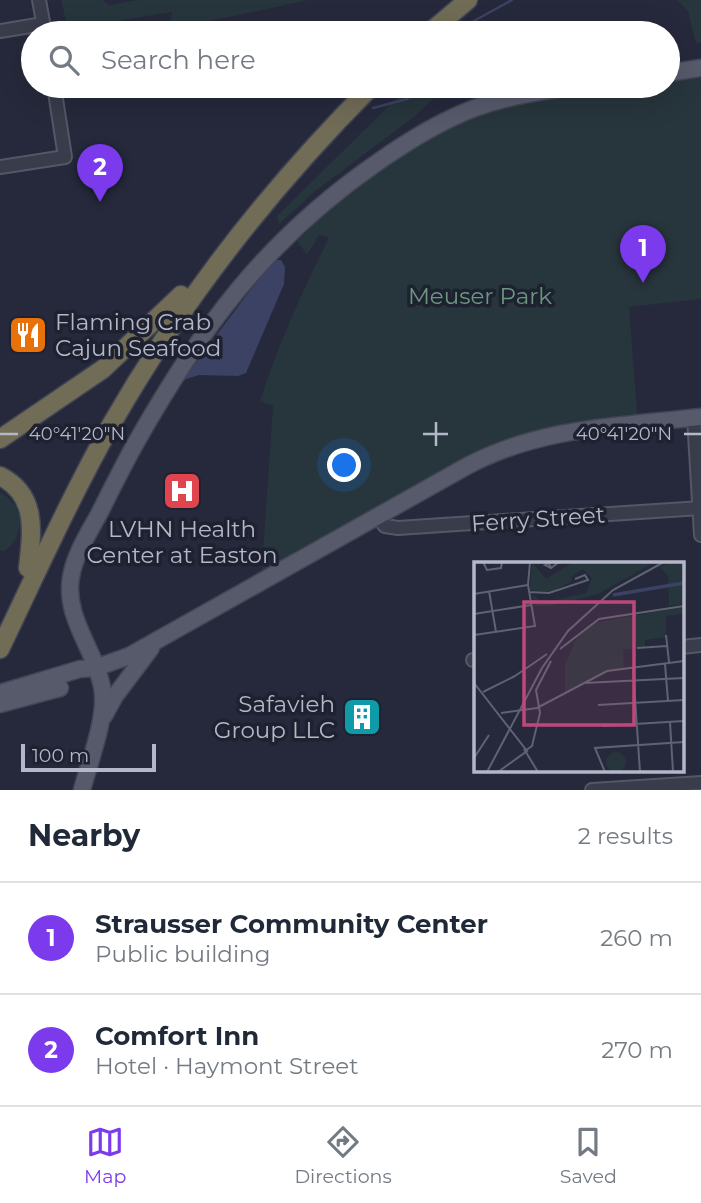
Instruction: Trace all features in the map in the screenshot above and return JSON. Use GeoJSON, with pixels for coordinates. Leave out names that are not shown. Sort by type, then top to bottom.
{"type":"FeatureCollection","features":[{"type":"Feature","properties":{"kind":"highway"},"geometry":{"type":"LineString","coordinates":[[428,21],[453,0]]}},
{"type":"Feature","properties":{"kind":"highway"},"geometry":{"type":"LineString","coordinates":[[443,21],[468,0]]}},
{"type":"Feature","properties":{"kind":"highway"},"geometry":{"type":"LineString","coordinates":[[0,621],[101,423],[181,295],[271,180],[348,98]]}},
{"type":"Feature","properties":{"kind":"highway"},"geometry":{"type":"LineString","coordinates":[[0,649],[87,469],[162,342],[248,223],[312,148],[361,98]]}},
{"type":"Feature","properties":{"kind":"highway"},"geometry":{"type":"LineString","coordinates":[[0,439],[103,369],[181,295]]}},
{"type":"Feature","properties":{"kind":"highway"},"geometry":{"type":"LineString","coordinates":[[0,475],[21,492],[30,509],[32,529],[27,568]]}},
{"type":"Feature","properties":{"kind":"main road"},"geometry":{"type":"LineString","coordinates":[[680,71],[701,68]]}},
{"type":"Feature","properties":{"kind":"main road"},"geometry":{"type":"LineString","coordinates":[[82,790],[100,724],[103,690],[71,605],[70,587],[74,566],[84,543],[151,416],[202,335],[233,293],[280,243],[331,197],[418,136],[457,115],[491,103],[517,98]]}},
{"type":"Feature","properties":{"kind":"main road"},"geometry":{"type":"LineString","coordinates":[[0,693],[80,669],[95,668],[129,656],[484,457],[526,441],[580,429],[697,417]]}},
{"type":"Feature","properties":{"kind":"main road"},"geometry":{"type":"LineString","coordinates":[[100,724],[116,696],[155,642]]}},
{"type":"Feature","properties":{"kind":"main road"},"geometry":{"type":"LineString","coordinates":[[0,704],[83,679],[95,668]]}},
{"type":"Feature","properties":{"kind":"street"},"geometry":{"type":"LineString","coordinates":[[39,0],[43,21]]}},
{"type":"Feature","properties":{"kind":"street"},"geometry":{"type":"LineString","coordinates":[[0,31],[21,30]]}},
{"type":"Feature","properties":{"kind":"street"},"geometry":{"type":"LineString","coordinates":[[0,167],[65,157],[56,98]]}},
{"type":"Feature","properties":{"kind":"street"},"geometry":{"type":"LineString","coordinates":[[697,417],[701,534]]}},
{"type":"Feature","properties":{"kind":"street","name":"Ferry Street"},"geometry":{"type":"LineString","coordinates":[[378,517],[385,526],[398,528],[700,508]]}},
{"type":"Feature","properties":{"kind":"street"},"geometry":{"type":"LineString","coordinates":[[592,790],[701,783]]}},
{"type":"Feature","properties":{"kind":"green space"},"geometry":{"type":"Polygon","coordinates":[[[61,0],[103,0],[109,5],[138,0],[308,0],[211,21],[170,21],[172,12],[117,21],[66,21],[61,0]]]}},
{"type":"Feature","properties":{"kind":"green space"},"geometry":{"type":"Polygon","coordinates":[[[677,0],[701,0],[701,42],[696,44],[688,11],[677,0]]]}},
{"type":"Feature","properties":{"kind":"green space","name":"Meuser Park"},"geometry":{"type":"Polygon","coordinates":[[[701,74],[701,299],[629,307],[638,424],[536,438],[261,582],[273,406],[260,401],[291,318],[329,238],[319,235],[307,255],[297,241],[340,199],[404,151],[474,114],[538,98],[680,98],[680,77],[701,74]]]}},
{"type":"Feature","properties":{"kind":"green space"},"geometry":{"type":"Polygon","coordinates":[[[397,98],[434,98],[415,116],[314,192],[279,224],[277,216],[397,98]]]}},
{"type":"Feature","properties":{"kind":"green space"},"geometry":{"type":"Polygon","coordinates":[[[0,492],[14,505],[20,521],[16,537],[4,551],[0,550],[0,492]]]}},
{"type":"Feature","properties":{"kind":"water"},"geometry":{"type":"Polygon","coordinates":[[[276,260],[281,260],[285,267],[284,284],[246,373],[238,376],[199,375],[183,380],[251,289],[276,260]]]}},
{"type":"Feature","properties":{"kind":"waterway"},"geometry":{"type":"LineString","coordinates":[[474,21],[512,0]]}},
{"type":"Feature","properties":{"kind":"waterway"},"geometry":{"type":"LineString","coordinates":[[373,108],[408,98]]}},
{"type":"Feature","properties":{"kind":"place","name":"Comfort Inn"},"geometry":{"type":"Point","coordinates":[100,202]}},
{"type":"Feature","properties":{"kind":"place","name":"Strausser Community Center"},"geometry":{"type":"Point","coordinates":[643,283]}},
{"type":"Feature","properties":{"kind":"place","name":"Flaming Crab Cajun Seafood"},"geometry":{"type":"Point","coordinates":[28,335]}},
{"type":"Feature","properties":{"kind":"place","name":"LVHN Health Center at Easton"},"geometry":{"type":"Point","coordinates":[182,491]}},
{"type":"Feature","properties":{"kind":"place","name":"Safavieh Group LLC"},"geometry":{"type":"Point","coordinates":[362,717]}}]}
